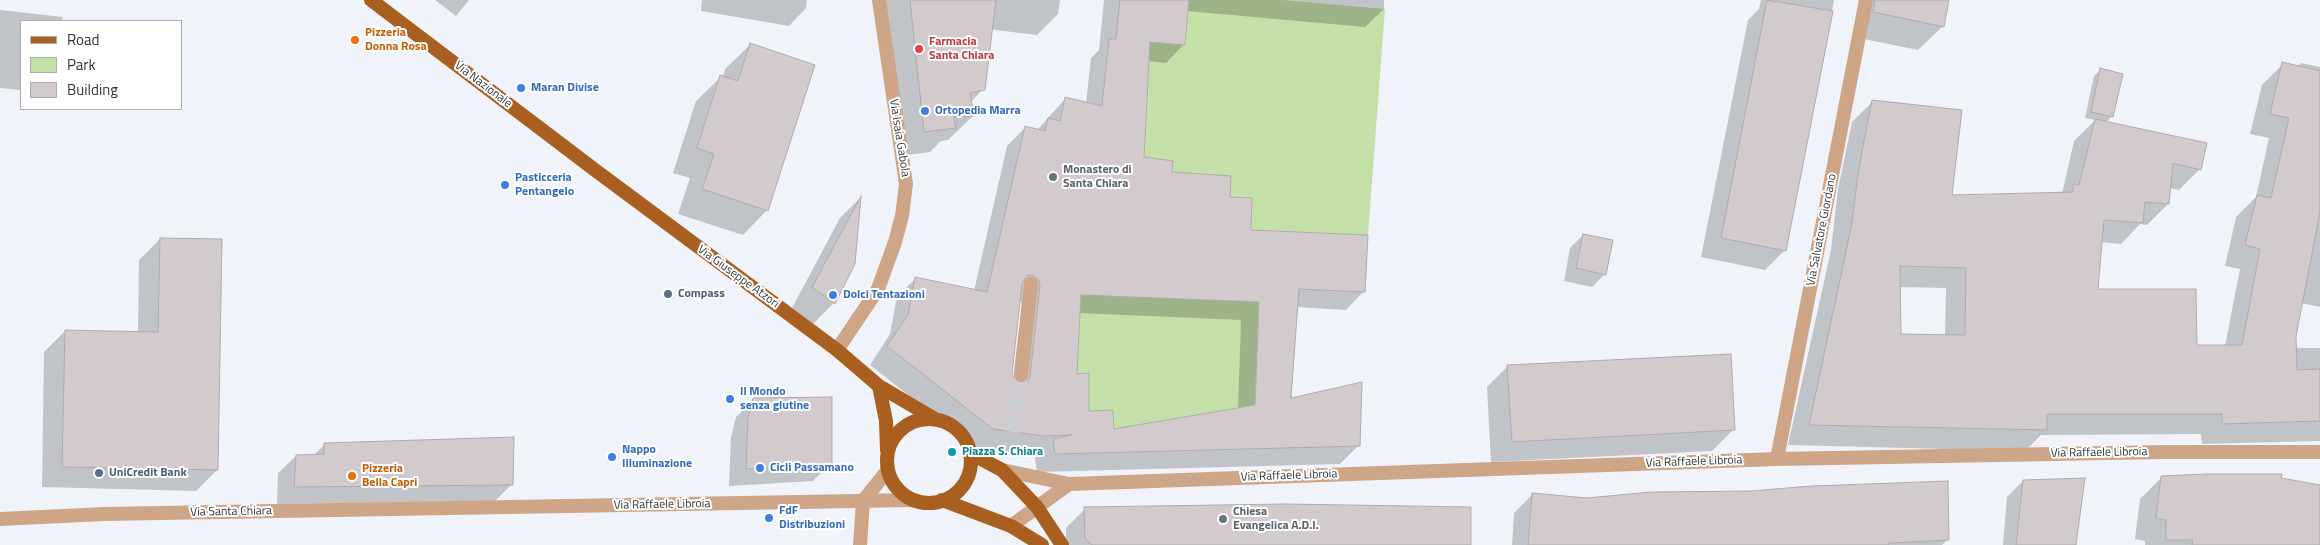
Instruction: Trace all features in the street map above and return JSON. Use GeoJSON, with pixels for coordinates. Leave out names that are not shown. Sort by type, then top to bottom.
{"type":"FeatureCollection","features":[{"type":"Feature","properties":{"kind":"main road","name":"Via Nazionale"},"geometry":{"type":"LineString","coordinates":[[371,0],[595,170]]}},
{"type":"Feature","properties":{"kind":"main road","name":"Via Giuseppe Atzori"},"geometry":{"type":"LineString","coordinates":[[595,170],[837,350],[879,386],[934,419],[947,423],[958,430],[970,453]]}},
{"type":"Feature","properties":{"kind":"main road"},"geometry":{"type":"LineString","coordinates":[[879,386],[886,421],[888,470],[893,482],[902,493],[914,500],[923,502],[942,500],[1011,526],[1042,545]]}},
{"type":"Feature","properties":{"kind":"main road"},"geometry":{"type":"LineString","coordinates":[[887,456],[891,443],[898,432],[909,424],[934,419]]}},
{"type":"Feature","properties":{"kind":"main road"},"geometry":{"type":"LineString","coordinates":[[942,500],[962,487],[968,476],[970,453],[1002,470],[1037,507],[1062,545]]}},
{"type":"Feature","properties":{"kind":"street","name":"Via Isaia Gabola"},"geometry":{"type":"LineString","coordinates":[[837,350],[878,289],[902,216],[906,184],[879,0]]}},
{"type":"Feature","properties":{"kind":"street","name":"Via Salvatore Giordano"},"geometry":{"type":"LineString","coordinates":[[1777,459],[1866,0]]}},
{"type":"Feature","properties":{"kind":"street"},"geometry":{"type":"LineString","coordinates":[[1021,375],[1031,284]]}},
{"type":"Feature","properties":{"kind":"street","name":"Via Raffaele Libroia"},"geometry":{"type":"LineString","coordinates":[[1002,470],[1069,484],[1777,459],[2164,452],[2320,452]]}},
{"type":"Feature","properties":{"kind":"street"},"geometry":{"type":"LineString","coordinates":[[860,545],[863,501],[888,470]]}},
{"type":"Feature","properties":{"kind":"street"},"geometry":{"type":"LineString","coordinates":[[1011,526],[1069,484]]}},
{"type":"Feature","properties":{"kind":"street","name":"Via Raffaele Libroia"},"geometry":{"type":"LineString","coordinates":[[462,509],[914,500]]}},
{"type":"Feature","properties":{"kind":"street","name":"Via Santa Chiara"},"geometry":{"type":"LineString","coordinates":[[0,519],[104,514],[462,509]]}},
{"type":"Feature","properties":{"kind":"green space"},"geometry":{"type":"Polygon","coordinates":[[[1189,0],[1282,0],[1385,9],[1368,235],[1297,232],[1251,233],[1252,198],[1230,197],[1231,177],[1196,174],[1171,212],[1173,161],[1144,157],[1150,42],[1185,45],[1189,0]]]}},
{"type":"Feature","properties":{"kind":"green space"},"geometry":{"type":"Polygon","coordinates":[[[1081,295],[1259,301],[1255,405],[1114,429],[1113,410],[1089,411],[1089,374],[1077,374],[1081,295]]]}},
{"type":"Feature","properties":{"kind":"building"},"geometry":{"type":"Polygon","coordinates":[[[910,0],[996,0],[985,90],[970,93],[974,116],[954,117],[956,128],[924,132],[910,0]]]}},
{"type":"Feature","properties":{"kind":"building"},"geometry":{"type":"Polygon","coordinates":[[[1120,0],[1189,0],[1185,45],[1150,42],[1144,157],[1173,161],[1172,172],[1231,176],[1230,197],[1252,198],[1251,230],[1368,235],[1365,292],[1299,289],[1291,398],[1362,382],[1360,446],[1055,454],[1053,439],[1072,435],[1043,436],[993,429],[887,346],[908,315],[915,277],[987,292],[1025,126],[1045,131],[1048,118],[1060,121],[1065,97],[1102,106],[1109,39],[1116,39],[1120,0]],[[1032,275],[1027,276],[1022,283],[1012,374],[1015,382],[1021,384],[1028,381],[1030,376],[1040,285],[1039,280],[1032,275]],[[1081,295],[1077,374],[1089,373],[1089,411],[1113,410],[1114,429],[1255,405],[1259,302],[1081,295]]]}},
{"type":"Feature","properties":{"kind":"building"},"geometry":{"type":"Polygon","coordinates":[[[1767,0],[1833,11],[1786,251],[1721,238],[1767,0]]]}},
{"type":"Feature","properties":{"kind":"building"},"geometry":{"type":"Polygon","coordinates":[[[1875,0],[1949,0],[1944,27],[1873,12],[1875,0]]]}},
{"type":"Feature","properties":{"kind":"building"},"geometry":{"type":"Polygon","coordinates":[[[750,43],[815,65],[768,211],[702,189],[714,154],[697,148],[720,75],[738,81],[750,43]]]}},
{"type":"Feature","properties":{"kind":"building"},"geometry":{"type":"Polygon","coordinates":[[[2282,62],[2320,71],[2320,212],[2296,336],[2297,370],[2320,369],[2320,421],[2222,424],[2222,414],[2047,414],[2047,430],[1809,425],[1851,228],[1859,167],[1872,100],[1962,110],[1952,195],[2073,192],[2073,184],[2079,185],[2095,119],[2207,143],[2201,170],[2173,163],[2169,204],[2145,202],[2143,223],[2104,220],[2098,289],[2196,289],[2197,345],[2242,345],[2260,249],[2245,245],[2257,195],[2271,198],[2289,118],[2270,114],[2282,62]],[[1900,266],[1901,334],[1965,335],[1966,268],[1900,266]]]}},
{"type":"Feature","properties":{"kind":"building"},"geometry":{"type":"Polygon","coordinates":[[[2100,68],[2123,74],[2113,117],[2091,112],[2100,68]]]}},
{"type":"Feature","properties":{"kind":"building"},"geometry":{"type":"Polygon","coordinates":[[[861,196],[855,264],[835,304],[812,287],[861,196]]]}},
{"type":"Feature","properties":{"kind":"building"},"geometry":{"type":"Polygon","coordinates":[[[1583,234],[1613,240],[1606,275],[1576,268],[1583,234]]]}},
{"type":"Feature","properties":{"kind":"building"},"geometry":{"type":"Polygon","coordinates":[[[160,238],[222,239],[218,470],[62,467],[65,330],[158,332],[160,238]]]}},
{"type":"Feature","properties":{"kind":"building"},"geometry":{"type":"Polygon","coordinates":[[[1731,354],[1735,430],[1512,442],[1507,365],[1731,354]]]}},
{"type":"Feature","properties":{"kind":"building"},"geometry":{"type":"Polygon","coordinates":[[[832,397],[832,464],[746,469],[748,418],[753,398],[832,397]]]}},
{"type":"Feature","properties":{"kind":"building"},"geometry":{"type":"Polygon","coordinates":[[[514,437],[513,485],[294,487],[296,455],[324,454],[324,443],[514,437]]]}},
{"type":"Feature","properties":{"kind":"building"},"geometry":{"type":"Polygon","coordinates":[[[2282,474],[2281,478],[2320,485],[2320,545],[2192,545],[2193,540],[2166,540],[2166,520],[2156,518],[2161,476],[2282,474]]]}},
{"type":"Feature","properties":{"kind":"building"},"geometry":{"type":"Polygon","coordinates":[[[2085,478],[2076,545],[2016,545],[2023,480],[2085,478]]]}},
{"type":"Feature","properties":{"kind":"building"},"geometry":{"type":"Polygon","coordinates":[[[1948,481],[1949,540],[1889,543],[1888,545],[1528,545],[1532,493],[1587,498],[1651,492],[1750,491],[1812,486],[1948,481]]]}},
{"type":"Feature","properties":{"kind":"building"},"geometry":{"type":"Polygon","coordinates":[[[1286,504],[1471,507],[1471,545],[1092,545],[1085,538],[1084,507],[1286,504]]]}},
{"type":"Feature","properties":{"kind":"tunnel"},"geometry":{"type":"LineString","coordinates":[[1013,432],[1021,375]]}},
{"type":"Feature","properties":{"kind":"place","name":"Pizzeria Donna Rosa"},"geometry":{"type":"Point","coordinates":[355,40]}},
{"type":"Feature","properties":{"kind":"place","name":"Farmacia Santa Chiara"},"geometry":{"type":"Point","coordinates":[919,49]}},
{"type":"Feature","properties":{"kind":"place","name":"Maran Divise"},"geometry":{"type":"Point","coordinates":[521,88]}},
{"type":"Feature","properties":{"kind":"place","name":"Ortopedia Marra"},"geometry":{"type":"Point","coordinates":[925,111]}},
{"type":"Feature","properties":{"kind":"place","name":"Monastero di Santa Chiara"},"geometry":{"type":"Point","coordinates":[1053,177]}},
{"type":"Feature","properties":{"kind":"place","name":"Pasticceria Pentangelo"},"geometry":{"type":"Point","coordinates":[505,185]}},
{"type":"Feature","properties":{"kind":"place","name":"Compass"},"geometry":{"type":"Point","coordinates":[668,294]}},
{"type":"Feature","properties":{"kind":"place","name":"Dolci Tentazioni"},"geometry":{"type":"Point","coordinates":[833,295]}},
{"type":"Feature","properties":{"kind":"place","name":"Il Mondo senza glutine"},"geometry":{"type":"Point","coordinates":[730,399]}},
{"type":"Feature","properties":{"kind":"place","name":"Piazza S. Chiara"},"geometry":{"type":"Point","coordinates":[952,452]}},
{"type":"Feature","properties":{"kind":"place","name":"Nappo Illuminazione"},"geometry":{"type":"Point","coordinates":[612,457]}},
{"type":"Feature","properties":{"kind":"place","name":"Cicli Passamano"},"geometry":{"type":"Point","coordinates":[760,468]}},
{"type":"Feature","properties":{"kind":"place","name":"UniCredit Bank"},"geometry":{"type":"Point","coordinates":[99,473]}},
{"type":"Feature","properties":{"kind":"place","name":"Pizzeria Bella Capri"},"geometry":{"type":"Point","coordinates":[352,476]}},
{"type":"Feature","properties":{"kind":"place","name":"FdF Distribuzioni"},"geometry":{"type":"Point","coordinates":[769,518]}},
{"type":"Feature","properties":{"kind":"place","name":"Chiesa Evangelica A.D.I."},"geometry":{"type":"Point","coordinates":[1223,519]}}]}
